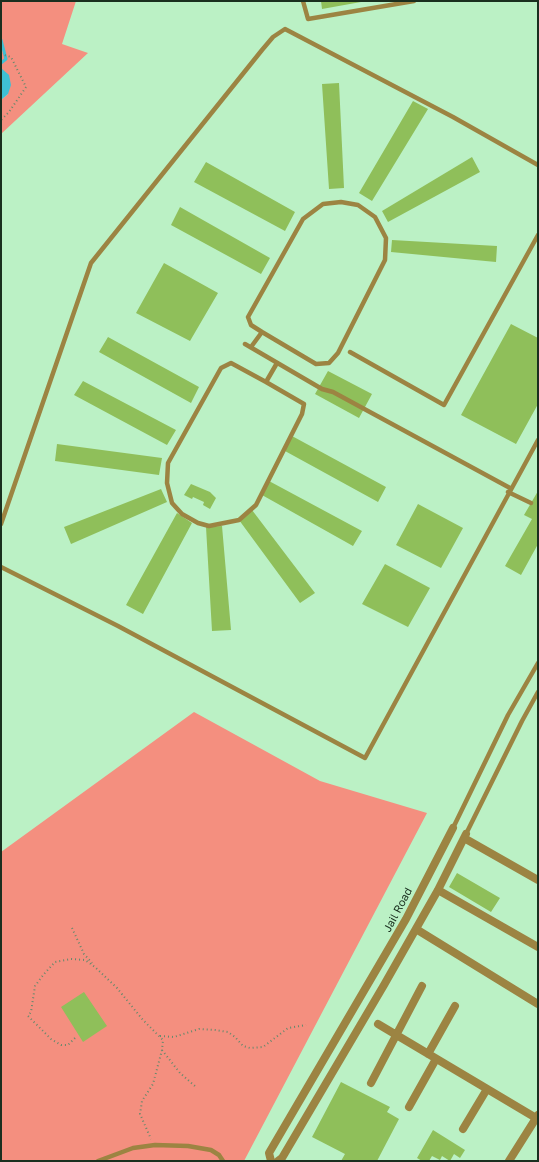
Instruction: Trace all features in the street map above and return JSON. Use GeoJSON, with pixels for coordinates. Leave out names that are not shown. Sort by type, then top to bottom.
{"type":"FeatureCollection","features":[{"type":"Feature","properties":{"kind":"street","name":"Jail Road"},"geometry":{"type":"LineString","coordinates":[[270,1161],[269,1153],[406,919],[453,828]]}},
{"type":"Feature","properties":{"kind":"street"},"geometry":{"type":"LineString","coordinates":[[278,1161],[282,1158],[416,929],[466,836],[538,880]]}},
{"type":"Feature","properties":{"kind":"street"},"geometry":{"type":"LineString","coordinates":[[438,890],[538,947]]}},
{"type":"Feature","properties":{"kind":"street"},"geometry":{"type":"LineString","coordinates":[[416,929],[538,1004]]}},
{"type":"Feature","properties":{"kind":"street"},"geometry":{"type":"LineString","coordinates":[[371,1083],[422,986]]}},
{"type":"Feature","properties":{"kind":"street"},"geometry":{"type":"LineString","coordinates":[[428,1054],[455,1006]]}},
{"type":"Feature","properties":{"kind":"street"},"geometry":{"type":"LineString","coordinates":[[378,1024],[487,1089],[537,1116],[508,1161]]}},
{"type":"Feature","properties":{"kind":"street"},"geometry":{"type":"LineString","coordinates":[[409,1107],[436,1059]]}},
{"type":"Feature","properties":{"kind":"street"},"geometry":{"type":"LineString","coordinates":[[463,1129],[487,1089]]}},
{"type":"Feature","properties":{"kind":"lane"},"geometry":{"type":"LineString","coordinates":[[303,1],[308,19],[414,1]]}},
{"type":"Feature","properties":{"kind":"lane"},"geometry":{"type":"LineString","coordinates":[[1,524],[91,264],[273,37],[285,29],[460,121],[538,165]]}},
{"type":"Feature","properties":{"kind":"lane"},"geometry":{"type":"LineString","coordinates":[[341,202],[358,205],[375,217],[386,238],[384,260],[338,353],[329,363],[316,364],[262,332],[251,325],[248,317],[303,219],[323,204],[341,202]]}},
{"type":"Feature","properties":{"kind":"lane"},"geometry":{"type":"LineString","coordinates":[[350,352],[444,405],[538,235]]}},
{"type":"Feature","properties":{"kind":"lane"},"geometry":{"type":"LineString","coordinates":[[251,347],[262,332]]}},
{"type":"Feature","properties":{"kind":"lane"},"geometry":{"type":"LineString","coordinates":[[245,344],[322,389],[333,392],[531,503]]}},
{"type":"Feature","properties":{"kind":"lane"},"geometry":{"type":"LineString","coordinates":[[231,363],[266,382],[304,404],[302,414],[256,504],[239,520],[209,526],[198,523],[182,514],[172,503],[167,483],[168,463],[221,368],[231,363]]}},
{"type":"Feature","properties":{"kind":"lane"},"geometry":{"type":"LineString","coordinates":[[266,382],[278,363]]}},
{"type":"Feature","properties":{"kind":"lane"},"geometry":{"type":"LineString","coordinates":[[1,567],[118,626],[365,758],[509,490],[538,440]]}},
{"type":"Feature","properties":{"kind":"lane","name":"Jail Road"},"geometry":{"type":"LineString","coordinates":[[453,828],[508,715],[538,663]]}},
{"type":"Feature","properties":{"kind":"lane"},"geometry":{"type":"LineString","coordinates":[[466,836],[522,721],[538,692]]}},
{"type":"Feature","properties":{"kind":"lane"},"geometry":{"type":"LineString","coordinates":[[98,1161],[133,1148],[155,1145],[188,1146],[211,1150],[219,1155],[223,1161]]}},
{"type":"Feature","properties":{"kind":"path"},"geometry":{"type":"LineString","coordinates":[[1,54],[11,58],[26,87],[9,112],[1,120]]}},
{"type":"Feature","properties":{"kind":"path"},"geometry":{"type":"LineString","coordinates":[[72,928],[84,954],[117,988],[142,1020],[163,1040],[162,1050],[153,1084],[142,1101],[140,1114],[155,1145]]}},
{"type":"Feature","properties":{"kind":"path"},"geometry":{"type":"LineString","coordinates":[[75,1038],[68,1045],[60,1046],[28,1016],[31,1012],[35,986],[55,962],[70,959],[85,960],[95,967]]}},
{"type":"Feature","properties":{"kind":"path"},"geometry":{"type":"LineString","coordinates":[[159,1036],[174,1037],[199,1029],[215,1030],[228,1032],[243,1046],[250,1048],[263,1047],[288,1028],[306,1024]]}},
{"type":"Feature","properties":{"kind":"path"},"geometry":{"type":"LineString","coordinates":[[162,1050],[180,1073],[196,1087]]}},
{"type":"Feature","properties":{"kind":"shaded area"},"geometry":{"type":"Polygon","coordinates":[[[1,1],[76,1],[62,44],[88,53],[1,134],[1,100],[8,94],[1,68],[1,1]]]}},
{"type":"Feature","properties":{"kind":"shaded area"},"geometry":{"type":"Polygon","coordinates":[[[194,712],[320,781],[427,813],[244,1161],[1,1161],[1,852],[194,712]]]}},
{"type":"Feature","properties":{"kind":"water"},"geometry":{"type":"Polygon","coordinates":[[[1,68],[9,75],[11,85],[8,94],[1,100],[1,68]]]}},
{"type":"Feature","properties":{"kind":"building"},"geometry":{"type":"Polygon","coordinates":[[[321,1],[361,1],[361,2],[322,9],[321,1]]]}},
{"type":"Feature","properties":{"kind":"building"},"geometry":{"type":"Polygon","coordinates":[[[339,83],[344,188],[329,189],[322,84],[339,83]]]}},
{"type":"Feature","properties":{"kind":"building"},"geometry":{"type":"Polygon","coordinates":[[[413,101],[428,109],[372,201],[359,193],[413,101]]]}},
{"type":"Feature","properties":{"kind":"building"},"geometry":{"type":"Polygon","coordinates":[[[472,157],[480,172],[388,222],[382,211],[472,157]]]}},
{"type":"Feature","properties":{"kind":"building"},"geometry":{"type":"Polygon","coordinates":[[[206,162],[295,212],[285,231],[194,182],[206,162]]]}},
{"type":"Feature","properties":{"kind":"building"},"geometry":{"type":"Polygon","coordinates":[[[180,207],[270,258],[261,274],[171,225],[180,207]]]}},
{"type":"Feature","properties":{"kind":"building"},"geometry":{"type":"Polygon","coordinates":[[[392,240],[497,246],[496,262],[391,252],[392,240]]]}},
{"type":"Feature","properties":{"kind":"building"},"geometry":{"type":"Polygon","coordinates":[[[164,263],[218,293],[190,341],[136,313],[164,263]]]}},
{"type":"Feature","properties":{"kind":"building"},"geometry":{"type":"Polygon","coordinates":[[[511,324],[538,338],[538,404],[516,444],[461,415],[511,324]]]}},
{"type":"Feature","properties":{"kind":"building"},"geometry":{"type":"Polygon","coordinates":[[[108,337],[199,387],[191,403],[99,352],[108,337]]]}},
{"type":"Feature","properties":{"kind":"building"},"geometry":{"type":"Polygon","coordinates":[[[328,371],[372,394],[359,418],[315,394],[328,371]]]}},
{"type":"Feature","properties":{"kind":"building"},"geometry":{"type":"Polygon","coordinates":[[[83,381],[176,430],[167,445],[74,395],[83,381]]]}},
{"type":"Feature","properties":{"kind":"building"},"geometry":{"type":"Polygon","coordinates":[[[292,436],[386,487],[378,502],[285,451],[292,436]]]}},
{"type":"Feature","properties":{"kind":"building"},"geometry":{"type":"Polygon","coordinates":[[[57,444],[162,458],[159,475],[55,461],[57,444]]]}},
{"type":"Feature","properties":{"kind":"building"},"geometry":{"type":"Polygon","coordinates":[[[269,481],[362,531],[353,546],[262,495],[269,481]]]}},
{"type":"Feature","properties":{"kind":"building"},"geometry":{"type":"Polygon","coordinates":[[[191,484],[210,492],[216,498],[210,509],[203,505],[204,502],[184,495],[191,484]]]}},
{"type":"Feature","properties":{"kind":"building"},"geometry":{"type":"Polygon","coordinates":[[[161,489],[167,502],[71,544],[64,527],[161,489]]]}},
{"type":"Feature","properties":{"kind":"building"},"geometry":{"type":"Polygon","coordinates":[[[538,491],[538,544],[521,575],[505,566],[532,519],[524,515],[538,491]]]}},
{"type":"Feature","properties":{"kind":"building"},"geometry":{"type":"Polygon","coordinates":[[[418,504],[463,528],[441,568],[396,545],[418,504]]]}},
{"type":"Feature","properties":{"kind":"building"},"geometry":{"type":"Polygon","coordinates":[[[252,510],[315,593],[300,603],[239,520],[252,510]]]}},
{"type":"Feature","properties":{"kind":"building"},"geometry":{"type":"Polygon","coordinates":[[[177,513],[192,523],[143,614],[126,605],[177,513]]]}},
{"type":"Feature","properties":{"kind":"building"},"geometry":{"type":"Polygon","coordinates":[[[222,526],[231,630],[212,631],[206,527],[222,526]]]}},
{"type":"Feature","properties":{"kind":"building"},"geometry":{"type":"Polygon","coordinates":[[[385,564],[430,588],[408,627],[362,604],[385,564]]]}},
{"type":"Feature","properties":{"kind":"building"},"geometry":{"type":"Polygon","coordinates":[[[457,873],[500,898],[491,912],[449,887],[457,873]]]}},
{"type":"Feature","properties":{"kind":"building"},"geometry":{"type":"Polygon","coordinates":[[[84,992],[107,1026],[83,1042],[61,1007],[84,992]]]}},
{"type":"Feature","properties":{"kind":"building"},"geometry":{"type":"Polygon","coordinates":[[[341,1082],[390,1107],[387,1112],[399,1119],[377,1161],[341,1161],[345,1154],[312,1137],[341,1082]]]}},
{"type":"Feature","properties":{"kind":"building"},"geometry":{"type":"Polygon","coordinates":[[[433,1130],[465,1150],[460,1158],[454,1154],[450,1161],[442,1156],[440,1160],[432,1156],[429,1161],[422,1161],[417,1158],[433,1130]]]}},
{"type":"Feature","properties":{"kind":"waterway"},"geometry":{"type":"LineString","coordinates":[[1,40],[6,59],[1,63]]}}]}
